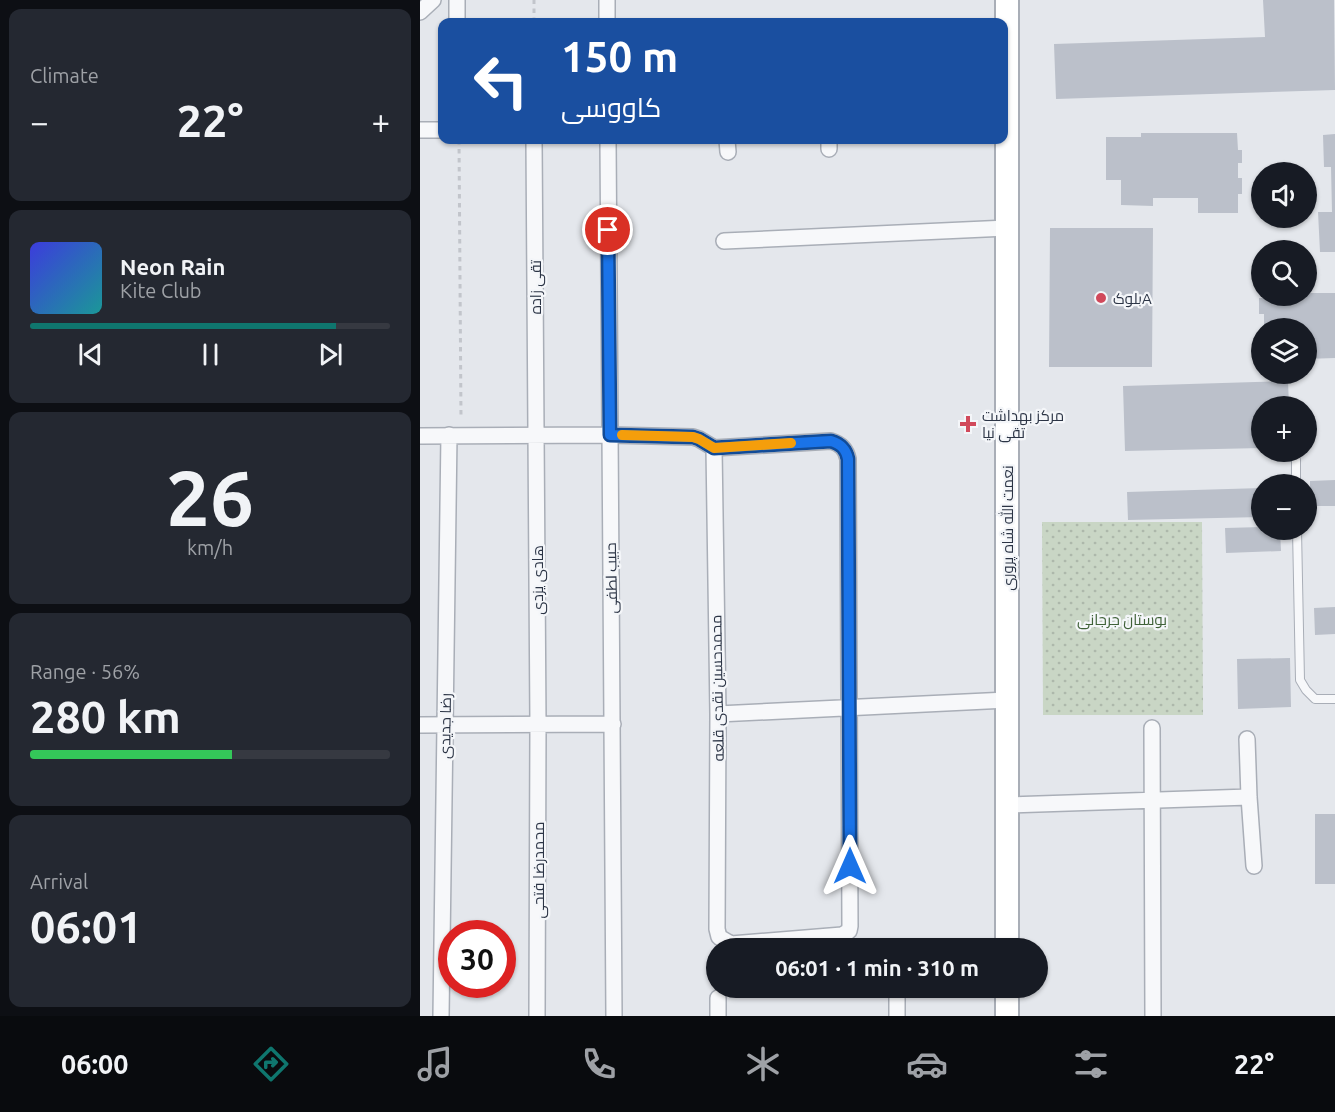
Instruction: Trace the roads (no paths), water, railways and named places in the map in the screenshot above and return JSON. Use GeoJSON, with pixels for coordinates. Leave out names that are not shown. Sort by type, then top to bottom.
{"type":"FeatureCollection","features":[{"type":"Feature","properties":{"kind":"main road","name":"نعمت الله شاه پروری"},"geometry":{"type":"LineString","coordinates":[[1007,0],[1007,18]]}},
{"type":"Feature","properties":{"kind":"main road","name":"نعمت الله شاه پروری"},"geometry":{"type":"LineString","coordinates":[[1006,144],[1007,938]]}},
{"type":"Feature","properties":{"kind":"main road"},"geometry":{"type":"LineString","coordinates":[[1007,998],[1007,1016]]}},
{"type":"Feature","properties":{"kind":"street"},"geometry":{"type":"LineString","coordinates":[[420,12],[433,0]]}},
{"type":"Feature","properties":{"kind":"street"},"geometry":{"type":"LineString","coordinates":[[457,0],[457,18]]}},
{"type":"Feature","properties":{"kind":"street"},"geometry":{"type":"LineString","coordinates":[[607,0],[607,18]]}},
{"type":"Feature","properties":{"kind":"street"},"geometry":{"type":"LineString","coordinates":[[420,130],[438,130]]}},
{"type":"Feature","properties":{"kind":"street","name":"تقی زاده"},"geometry":{"type":"LineString","coordinates":[[534,144],[536,435]]}},
{"type":"Feature","properties":{"kind":"street","name":"حبیب لطفی"},"geometry":{"type":"LineString","coordinates":[[608,144],[614,1016]]}},
{"type":"Feature","properties":{"kind":"street"},"geometry":{"type":"LineString","coordinates":[[724,241],[1007,228]]}},
{"type":"Feature","properties":{"kind":"street","name":"رضا جدیدی"},"geometry":{"type":"LineString","coordinates":[[441,1016],[445,725],[455,435]]}},
{"type":"Feature","properties":{"kind":"street","name":"هادی یزدی"},"geometry":{"type":"LineString","coordinates":[[536,435],[538,724]]}},
{"type":"Feature","properties":{"kind":"street"},"geometry":{"type":"LineString","coordinates":[[420,436],[693,437],[714,448],[831,441],[838,443],[843,447],[848,459],[850,707]]}},
{"type":"Feature","properties":{"kind":"street","name":"محمدحسین نقدی قلعه"},"geometry":{"type":"LineString","coordinates":[[714,448],[718,714],[717,929],[719,937],[730,944],[838,935],[849,931],[850,707]]}},
{"type":"Feature","properties":{"kind":"street"},"geometry":{"type":"LineString","coordinates":[[718,714],[1007,700]]}},
{"type":"Feature","properties":{"kind":"street","name":"محمدرضا فتحی"},"geometry":{"type":"LineString","coordinates":[[537,1016],[538,724]]}},
{"type":"Feature","properties":{"kind":"street"},"geometry":{"type":"LineString","coordinates":[[420,725],[613,724]]}},
{"type":"Feature","properties":{"kind":"street"},"geometry":{"type":"LineString","coordinates":[[1152,728],[1153,1016]]}},
{"type":"Feature","properties":{"kind":"street"},"geometry":{"type":"LineString","coordinates":[[1247,739],[1254,866]]}},
{"type":"Feature","properties":{"kind":"street"},"geometry":{"type":"LineString","coordinates":[[1006,805],[1249,797]]}},
{"type":"Feature","properties":{"kind":"street"},"geometry":{"type":"LineString","coordinates":[[718,998],[718,1016]]}},
{"type":"Feature","properties":{"kind":"street"},"geometry":{"type":"LineString","coordinates":[[897,998],[897,1016]]}},
{"type":"Feature","properties":{"kind":"lane"},"geometry":{"type":"LineString","coordinates":[[1297,540],[1300,680],[1314,699],[1335,699]]}},
{"type":"Feature","properties":{"kind":"place","name":"بلوکA"},"geometry":{"type":"Point","coordinates":[1101,298]}},
{"type":"Feature","properties":{"kind":"place","name":"مرکز بهداشت تقی نیا"},"geometry":{"type":"Point","coordinates":[968,424]}},
{"type":"Feature","properties":{"kind":"park label","name":"بوستان جرجانی"},"geometry":{"type":"Point","coordinates":[1122,619]}}]}
